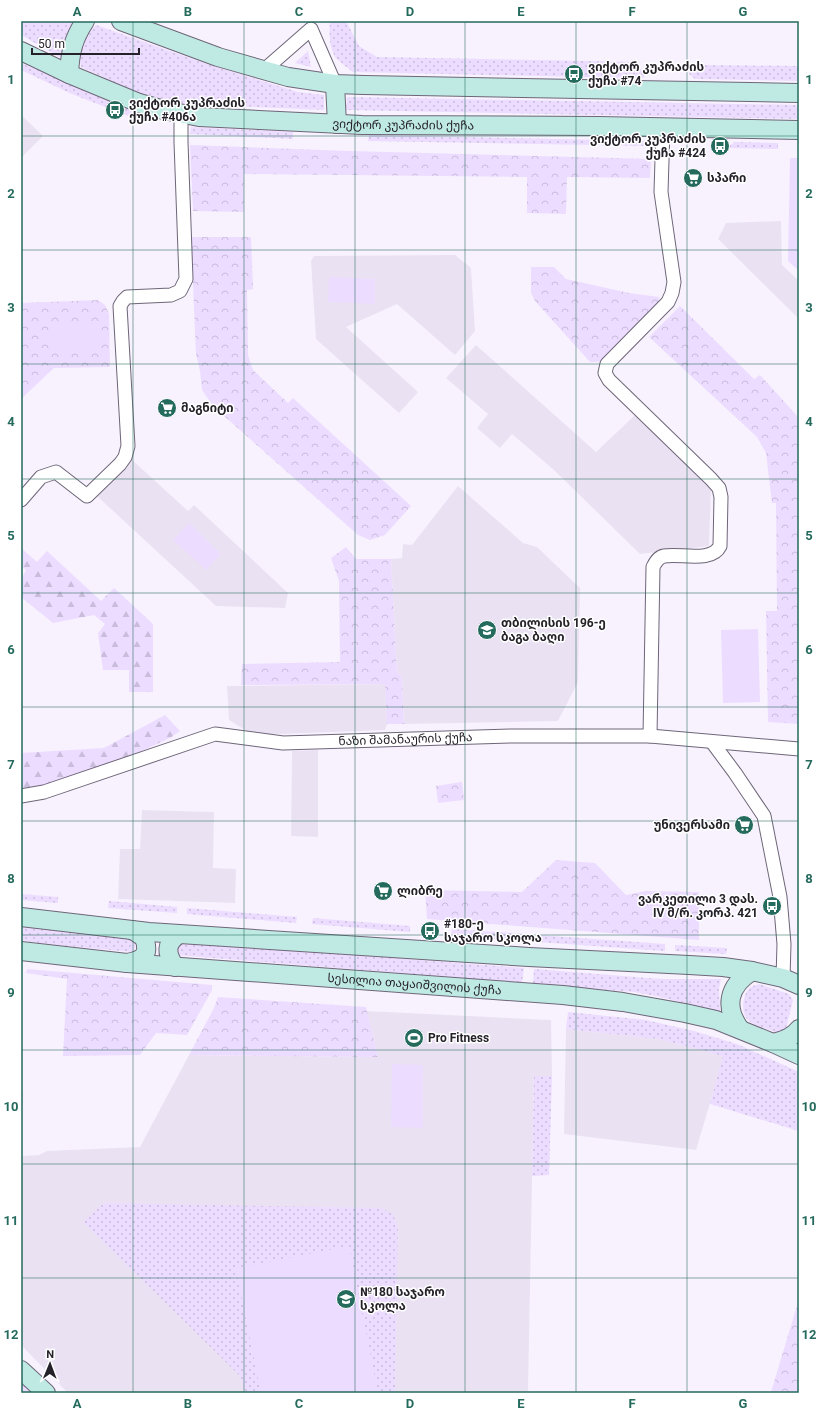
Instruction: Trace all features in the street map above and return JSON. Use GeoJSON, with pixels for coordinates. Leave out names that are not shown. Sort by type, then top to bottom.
{"type":"FeatureCollection","features":[{"type":"Feature","properties":{"kind":"main road"},"geometry":{"type":"LineString","coordinates":[[69,74],[71,51],[74,40],[85,21]]}},
{"type":"Feature","properties":{"kind":"main road"},"geometry":{"type":"LineString","coordinates":[[121,21],[218,57],[263,71],[288,78],[335,84],[799,93]]}},
{"type":"Feature","properties":{"kind":"main road","name":"ვიქტორ კუპრაძის ქუჩა"},"geometry":{"type":"LineString","coordinates":[[21,50],[69,74],[139,103],[181,114],[200,117],[337,124],[799,130]]}},
{"type":"Feature","properties":{"kind":"main road"},"geometry":{"type":"LineString","coordinates":[[335,84],[337,124]]}},
{"type":"Feature","properties":{"kind":"main road"},"geometry":{"type":"LineString","coordinates":[[21,917],[179,934],[536,958],[689,964],[752,971],[795,983]]}},
{"type":"Feature","properties":{"kind":"main road"},"geometry":{"type":"LineString","coordinates":[[127,964],[139,960],[144,956],[147,950],[146,943],[143,938],[132,930]]}},
{"type":"Feature","properties":{"kind":"main road"},"geometry":{"type":"LineString","coordinates":[[175,967],[170,959],[168,945],[171,939],[179,934]]}},
{"type":"Feature","properties":{"kind":"main road","name":"სესილია თაყაიშვილის ქუჩა"},"geometry":{"type":"LineString","coordinates":[[21,951],[127,964],[563,995],[623,1002],[716,1020],[799,1055]]}},
{"type":"Feature","properties":{"kind":"main road"},"geometry":{"type":"LineString","coordinates":[[740,1029],[730,1010],[730,1000],[734,988],[738,982],[752,971]]}},
{"type":"Feature","properties":{"kind":"main road"},"geometry":{"type":"LineString","coordinates":[[773,1043],[784,1040],[796,1033],[799,1029]]}},
{"type":"Feature","properties":{"kind":"main road"},"geometry":{"type":"LineString","coordinates":[[21,1370],[46,1393]]}},
{"type":"Feature","properties":{"kind":"street"},"geometry":{"type":"LineString","coordinates":[[263,71],[312,25],[335,84]]}},
{"type":"Feature","properties":{"kind":"street"},"geometry":{"type":"LineString","coordinates":[[21,500],[40,477],[56,472],[88,496],[120,464],[125,456],[128,446],[120,306],[127,297],[171,295],[180,291],[186,279],[180,138],[181,114]]}},
{"type":"Feature","properties":{"kind":"street"},"geometry":{"type":"LineString","coordinates":[[650,736],[652,567],[662,556],[708,555],[718,551],[720,546],[721,497],[719,488],[712,479],[609,380],[605,373],[607,364],[668,302],[672,293],[674,282],[661,192],[663,128]]}},
{"type":"Feature","properties":{"kind":"street","name":"ნაზი შამანაურის ქუჩა"},"geometry":{"type":"LineString","coordinates":[[21,796],[44,792],[215,734],[284,744],[511,736],[650,736],[799,749]]}},
{"type":"Feature","properties":{"kind":"street"},"geometry":{"type":"LineString","coordinates":[[712,742],[764,816],[780,897],[784,944],[795,983]]}},
{"type":"Feature","properties":{"kind":"shaded area"},"geometry":{"type":"Polygon","coordinates":[[[21,115],[43,136],[21,158],[21,115]]]}},
{"type":"Feature","properties":{"kind":"shaded area"},"geometry":{"type":"Polygon","coordinates":[[[781,221],[782,265],[799,281],[799,319],[718,239],[726,223],[781,221]]]}},
{"type":"Feature","properties":{"kind":"shaded area"},"geometry":{"type":"Polygon","coordinates":[[[455,255],[471,268],[475,331],[455,355],[397,304],[346,327],[418,392],[399,413],[316,339],[311,261],[314,256],[455,255]]]}},
{"type":"Feature","properties":{"kind":"shaded area"},"geometry":{"type":"Polygon","coordinates":[[[476,345],[596,452],[636,414],[711,487],[709,546],[640,554],[555,471],[512,434],[500,448],[477,428],[488,414],[446,378],[476,345]]]}},
{"type":"Feature","properties":{"kind":"shaded area"},"geometry":{"type":"Polygon","coordinates":[[[131,459],[188,511],[194,505],[288,593],[285,608],[216,606],[97,496],[131,459]]]}},
{"type":"Feature","properties":{"kind":"shaded area","name":"თბილისის 196-ე ბაგა ბაღი"},"geometry":{"type":"Polygon","coordinates":[[[458,486],[523,543],[537,547],[580,588],[578,682],[558,721],[404,724],[402,676],[397,672],[391,559],[402,558],[403,544],[412,545],[458,486]]]}},
{"type":"Feature","properties":{"kind":"shaded area"},"geometry":{"type":"Polygon","coordinates":[[[386,684],[387,724],[385,730],[253,735],[229,720],[227,686],[386,684]]]}},
{"type":"Feature","properties":{"kind":"shaded area"},"geometry":{"type":"Polygon","coordinates":[[[318,750],[318,837],[291,836],[292,751],[318,750]]]}},
{"type":"Feature","properties":{"kind":"shaded area"},"geometry":{"type":"Polygon","coordinates":[[[142,810],[214,812],[213,868],[236,869],[235,903],[118,899],[120,849],[140,849],[142,810]]]}},
{"type":"Feature","properties":{"kind":"shaded area","name":"№180 საჯარო სკოლა"},"geometry":{"type":"Polygon","coordinates":[[[366,1011],[551,1020],[552,1076],[534,1076],[528,1393],[68,1393],[21,1345],[21,1156],[39,1155],[47,1151],[140,1147],[189,1055],[378,1057],[366,1011]]]}},
{"type":"Feature","properties":{"kind":"shaded area"},"geometry":{"type":"Polygon","coordinates":[[[566,1029],[659,1039],[724,1056],[696,1150],[564,1134],[566,1029]]]}},
{"type":"Feature","properties":{"kind":"green space"},"geometry":{"type":"Polygon","coordinates":[[[21,21],[74,21],[65,39],[61,58],[21,35],[21,21]]]}},
{"type":"Feature","properties":{"kind":"green space"},"geometry":{"type":"Polygon","coordinates":[[[330,21],[346,21],[359,46],[377,57],[638,62],[638,69],[651,69],[643,78],[353,72],[336,58],[332,50],[330,40],[330,21]]]}},
{"type":"Feature","properties":{"kind":"green space"},"geometry":{"type":"Polygon","coordinates":[[[96,25],[207,64],[298,92],[324,95],[324,110],[184,104],[142,95],[81,67],[80,61],[83,44],[96,25]]]}},
{"type":"Feature","properties":{"kind":"green space"},"geometry":{"type":"Polygon","coordinates":[[[308,51],[311,67],[295,63],[308,51]]]}},
{"type":"Feature","properties":{"kind":"green space"},"geometry":{"type":"Polygon","coordinates":[[[21,63],[144,115],[141,121],[72,94],[21,70],[21,63]]]}},
{"type":"Feature","properties":{"kind":"green space"},"geometry":{"type":"Polygon","coordinates":[[[701,65],[799,66],[799,81],[695,79],[690,75],[688,70],[700,71],[701,65]]]}},
{"type":"Feature","properties":{"kind":"green space"},"geometry":{"type":"Polygon","coordinates":[[[347,97],[799,105],[799,119],[346,110],[347,97]]]}},
{"type":"Feature","properties":{"kind":"green space"},"geometry":{"type":"Polygon","coordinates":[[[191,127],[293,132],[293,139],[190,134],[191,127]]]}},
{"type":"Feature","properties":{"kind":"green space"},"geometry":{"type":"Polygon","coordinates":[[[369,135],[651,141],[651,146],[368,141],[369,135]]]}},
{"type":"Feature","properties":{"kind":"green space"},"geometry":{"type":"Polygon","coordinates":[[[735,142],[778,143],[778,149],[726,148],[735,142]]]}},
{"type":"Feature","properties":{"kind":"green space"},"geometry":{"type":"Polygon","coordinates":[[[190,145],[651,159],[650,178],[567,177],[566,214],[527,213],[527,177],[244,174],[244,212],[193,211],[190,145]]]}},
{"type":"Feature","properties":{"kind":"green space"},"geometry":{"type":"Polygon","coordinates":[[[790,158],[799,158],[799,271],[788,261],[790,158]]]}},
{"type":"Feature","properties":{"kind":"green space"},"geometry":{"type":"Polygon","coordinates":[[[191,237],[251,237],[253,289],[247,290],[248,355],[253,370],[288,403],[293,398],[411,506],[385,535],[370,540],[358,535],[213,406],[202,390],[196,354],[191,237]]]}},
{"type":"Feature","properties":{"kind":"green space"},"geometry":{"type":"Polygon","coordinates":[[[531,267],[554,267],[566,279],[629,293],[659,297],[659,306],[604,360],[590,362],[535,301],[531,293],[531,267]]]}},
{"type":"Feature","properties":{"kind":"green space"},"geometry":{"type":"Polygon","coordinates":[[[329,277],[375,279],[375,304],[328,302],[329,277]]]}},
{"type":"Feature","properties":{"kind":"green space"},"geometry":{"type":"Polygon","coordinates":[[[98,300],[105,305],[109,314],[110,367],[54,368],[21,399],[21,303],[98,300]]]}},
{"type":"Feature","properties":{"kind":"green space"},"geometry":{"type":"Polygon","coordinates":[[[680,306],[754,379],[760,375],[799,418],[799,724],[768,722],[766,611],[777,611],[776,503],[772,503],[766,453],[757,437],[649,337],[680,306]]]}},
{"type":"Feature","properties":{"kind":"green space"},"geometry":{"type":"Polygon","coordinates":[[[50,321],[100,323],[99,350],[49,347],[50,321]]]}},
{"type":"Feature","properties":{"kind":"green space"},"geometry":{"type":"Polygon","coordinates":[[[189,523],[221,554],[206,570],[173,540],[189,523]]]}},
{"type":"Feature","properties":{"kind":"green space"},"geometry":{"type":"Polygon","coordinates":[[[346,547],[356,559],[391,559],[397,672],[402,676],[404,724],[387,724],[385,684],[241,685],[242,664],[340,662],[339,581],[331,558],[346,547]]]}},
{"type":"Feature","properties":{"kind":"green space"},"geometry":{"type":"Polygon","coordinates":[[[21,548],[37,562],[47,551],[101,601],[114,588],[153,624],[153,692],[129,692],[129,670],[103,670],[98,633],[105,624],[94,615],[53,623],[21,597],[21,580],[26,570],[21,565],[21,548]]]}},
{"type":"Feature","properties":{"kind":"green space"},"geometry":{"type":"Polygon","coordinates":[[[758,629],[760,702],[723,703],[721,630],[758,629]]]}},
{"type":"Feature","properties":{"kind":"green space"},"geometry":{"type":"Polygon","coordinates":[[[165,715],[180,731],[170,738],[94,773],[57,783],[21,790],[21,753],[104,748],[165,715]]]}},
{"type":"Feature","properties":{"kind":"green space"},"geometry":{"type":"Polygon","coordinates":[[[462,782],[464,800],[438,803],[436,786],[462,782]]]}},
{"type":"Feature","properties":{"kind":"green space"},"geometry":{"type":"Polygon","coordinates":[[[556,860],[595,863],[626,895],[646,891],[699,892],[699,940],[427,919],[425,890],[522,892],[556,860]]]}},
{"type":"Feature","properties":{"kind":"green space"},"geometry":{"type":"Polygon","coordinates":[[[21,894],[58,897],[58,903],[21,900],[21,894]]]}},
{"type":"Feature","properties":{"kind":"green space"},"geometry":{"type":"Polygon","coordinates":[[[109,901],[177,907],[177,913],[108,908],[109,901]]]}},
{"type":"Feature","properties":{"kind":"green space"},"geometry":{"type":"Polygon","coordinates":[[[187,908],[297,917],[296,923],[187,914],[187,908]]]}},
{"type":"Feature","properties":{"kind":"green space"},"geometry":{"type":"Polygon","coordinates":[[[313,918],[410,926],[410,932],[312,924],[313,918]]]}},
{"type":"Feature","properties":{"kind":"green space"},"geometry":{"type":"Polygon","coordinates":[[[21,926],[57,931],[131,937],[136,941],[135,948],[132,952],[45,944],[21,940],[21,926]]]}},
{"type":"Feature","properties":{"kind":"green space"},"geometry":{"type":"Polygon","coordinates":[[[452,929],[527,934],[527,941],[451,936],[452,929]]]}},
{"type":"Feature","properties":{"kind":"green space"},"geometry":{"type":"Polygon","coordinates":[[[537,935],[665,944],[665,951],[537,942],[537,935]]]}},
{"type":"Feature","properties":{"kind":"green space"},"geometry":{"type":"Polygon","coordinates":[[[178,941],[524,968],[522,983],[176,955],[178,941]]]}},
{"type":"Feature","properties":{"kind":"green space"},"geometry":{"type":"Polygon","coordinates":[[[675,945],[727,948],[726,954],[675,951],[675,945]]]}},
{"type":"Feature","properties":{"kind":"green space"},"geometry":{"type":"Polygon","coordinates":[[[27,969],[212,985],[212,990],[187,1035],[156,1033],[140,1055],[63,1056],[67,979],[26,973],[27,969]]]}},
{"type":"Feature","properties":{"kind":"green space"},"geometry":{"type":"Polygon","coordinates":[[[534,969],[661,979],[721,979],[719,989],[720,1012],[634,992],[533,984],[534,969]]]}},
{"type":"Feature","properties":{"kind":"green space"},"geometry":{"type":"Polygon","coordinates":[[[759,984],[789,994],[793,1000],[786,1028],[782,1032],[777,1033],[757,1026],[750,1022],[745,1016],[743,1002],[746,992],[753,986],[759,984]]]}},
{"type":"Feature","properties":{"kind":"green space"},"geometry":{"type":"Polygon","coordinates":[[[218,997],[366,1007],[378,1057],[189,1055],[214,1008],[218,997]]]}},
{"type":"Feature","properties":{"kind":"green space"},"geometry":{"type":"Polygon","coordinates":[[[568,1012],[646,1020],[694,1031],[737,1044],[799,1072],[799,1131],[710,1104],[723,1056],[659,1039],[566,1029],[568,1012]]]}},
{"type":"Feature","properties":{"kind":"green space"},"geometry":{"type":"Polygon","coordinates":[[[392,1064],[423,1065],[423,1128],[391,1127],[392,1064]]]}},
{"type":"Feature","properties":{"kind":"green space"},"geometry":{"type":"Polygon","coordinates":[[[534,1076],[552,1076],[549,1175],[532,1176],[534,1076]]]}},
{"type":"Feature","properties":{"kind":"green space"},"geometry":{"type":"Polygon","coordinates":[[[21,1093],[23,1093],[21,1156],[21,1093]]]}},
{"type":"Feature","properties":{"kind":"green space"},"geometry":{"type":"Polygon","coordinates":[[[104,1203],[381,1208],[393,1214],[398,1229],[395,1393],[245,1393],[240,1376],[83,1222],[104,1203]]]}},
{"type":"Feature","properties":{"kind":"green space"},"geometry":{"type":"Polygon","coordinates":[[[349,1246],[378,1393],[261,1393],[236,1268],[349,1246]]]}},
{"type":"Feature","properties":{"kind":"green space"},"geometry":{"type":"Polygon","coordinates":[[[799,1299],[799,1393],[773,1393],[771,1392],[799,1299]]]}},
{"type":"Feature","properties":{"kind":"green space"},"geometry":{"type":"Polygon","coordinates":[[[21,1382],[32,1393],[21,1393],[21,1382]]]}},
{"type":"Feature","properties":{"kind":"place","name":"ვიქტორ კუპრაძის ქუჩა #74"},"geometry":{"type":"Point","coordinates":[574,74]}},
{"type":"Feature","properties":{"kind":"place","name":"ვიქტორ კუპრაძის ქუჩა #406ა"},"geometry":{"type":"Point","coordinates":[115,110]}},
{"type":"Feature","properties":{"kind":"place","name":"ვიქტორ კუპრაძის ქუჩა #424"},"geometry":{"type":"Point","coordinates":[720,146]}},
{"type":"Feature","properties":{"kind":"place","name":"სპარი"},"geometry":{"type":"Point","coordinates":[693,178]}},
{"type":"Feature","properties":{"kind":"place","name":"მაგნიტი"},"geometry":{"type":"Point","coordinates":[167,408]}},
{"type":"Feature","properties":{"kind":"place","name":"თბილისის 196-ე ბაგა ბაღი"},"geometry":{"type":"Point","coordinates":[487,630]}},
{"type":"Feature","properties":{"kind":"place","name":"უნივერსამი"},"geometry":{"type":"Point","coordinates":[744,825]}},
{"type":"Feature","properties":{"kind":"place","name":"ლიბრე"},"geometry":{"type":"Point","coordinates":[383,891]}},
{"type":"Feature","properties":{"kind":"place","name":"ვარკეთილი 3 დას. IV მ/რ. კორპ. 421"},"geometry":{"type":"Point","coordinates":[772,906]}},
{"type":"Feature","properties":{"kind":"place","name":"#180-ე საჯარო სკოლა"},"geometry":{"type":"Point","coordinates":[430,931]}},
{"type":"Feature","properties":{"kind":"place","name":"Pro Fitness"},"geometry":{"type":"Point","coordinates":[414,1038]}},
{"type":"Feature","properties":{"kind":"place","name":"№180 საჯარო სკოლა"},"geometry":{"type":"Point","coordinates":[346,1299]}}]}
